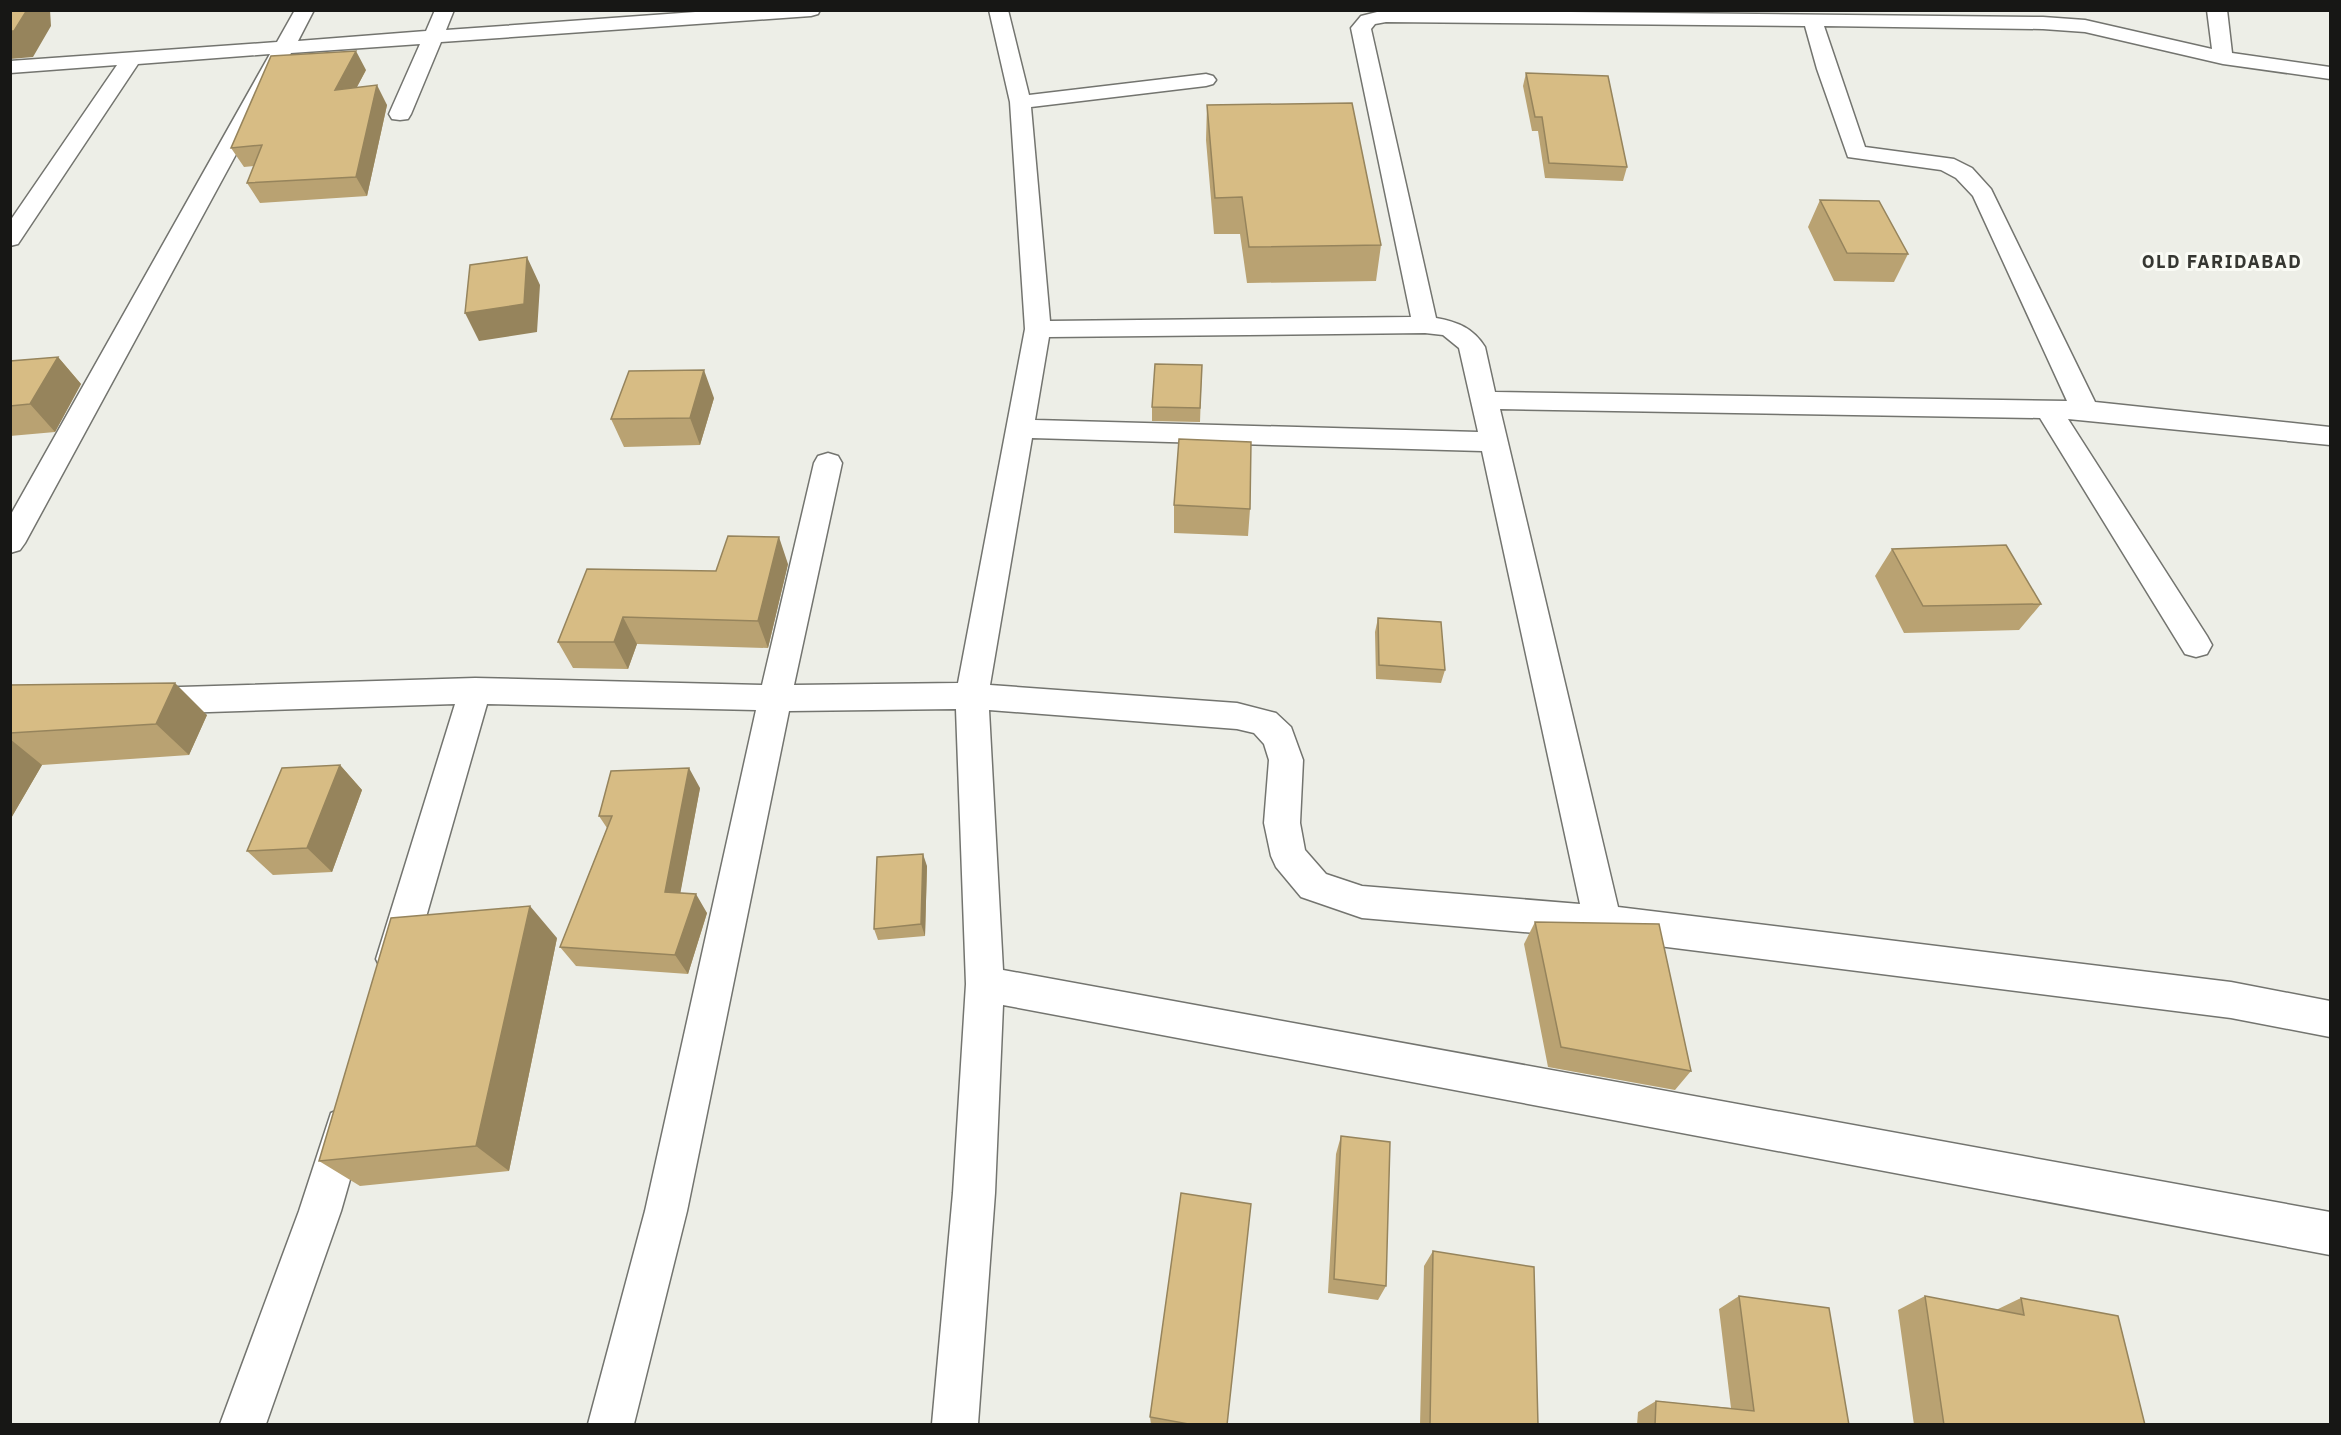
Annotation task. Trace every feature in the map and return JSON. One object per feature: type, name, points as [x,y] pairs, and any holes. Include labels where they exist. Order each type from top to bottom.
[{"type":"street","points":[[10,543],[305,10]]},
{"type":"street","points":[[400,114],[444,10]]},
{"type":"street","points":[[10,67],[433,38],[569,20],[811,10]]},
{"type":"street","points":[[955,1425],[974,1193],[985,984],[972,696],[1038,329],[1020,102],[998,10]]},
{"type":"street","points":[[2217,10],[2223,58]]},
{"type":"street","points":[[1425,325],[1361,28],[1364,15],[2043,23],[2084,18],[2223,58],[2331,73]]},
{"type":"street","points":[[1813,21],[1856,152],[1946,164],[1964,174],[1983,194],[2085,410]]},
{"type":"street","points":[[10,239],[132,58]]},
{"type":"street","points":[[1020,102],[1206,80]]},
{"type":"street","points":[[1038,329],[1425,325],[1447,327],[1463,334],[1472,346],[1603,922]]},
{"type":"street","points":[[1483,400],[2085,410],[2331,436]]},
{"type":"street","points":[[2048,409],[2196,645]]},
{"type":"street","points":[[1021,429],[1492,442]]},
{"type":"street","points":[[611,1425],[666,1211],[775,698],[828,463]]},
{"type":"street","points":[[118,701],[475,691],[775,698],[972,696],[1237,716],[1264,722],[1279,737],[1286,760],[1282,823],[1289,856],[1314,886],[1362,902],[1603,922],[2231,1000],[2331,1019]]},
{"type":"street","points":[[384,996],[475,691]]},
{"type":"street","points":[[985,984],[2331,1234]]},
{"type":"street","points":[[243,1425],[320,1211],[354,1098]]},
{"type":"building","points":[[10,10],[27,10],[14,31],[10,31]]},
{"type":"building","points":[[356,51],[335,90],[377,85],[356,177],[247,183],[262,145],[231,148],[271,56]]},
{"type":"building","points":[[1526,73],[1608,76],[1627,167],[1549,163],[1542,117],[1535,117]]},
{"type":"building","points":[[1352,103],[1381,245],[1249,247],[1242,197],[1215,198],[1207,105]]},
{"type":"building","points":[[1820,200],[1879,201],[1908,254],[1847,253]]},
{"type":"building","points":[[527,257],[524,304],[465,313],[470,265]]},
{"type":"building","points":[[58,357],[30,404],[10,406],[10,361]]},
{"type":"building","points":[[1155,364],[1202,365],[1200,408],[1152,407]]},
{"type":"building","points":[[704,370],[690,418],[611,419],[629,371]]},
{"type":"building","points":[[1179,439],[1251,442],[1250,509],[1174,505]]},
{"type":"building","points":[[728,536],[779,537],[758,621],[623,617],[614,642],[558,642],[587,569],[716,571]]},
{"type":"building","points":[[2006,545],[2041,604],[1923,606],[1892,549]]},
{"type":"building","points":[[1378,618],[1441,622],[1445,670],[1379,665]]},
{"type":"building","points":[[175,683],[156,724],[10,733],[10,685]]},
{"type":"building","points":[[340,765],[307,848],[247,851],[282,768]]},
{"type":"building","points":[[689,768],[665,892],[696,894],[675,955],[560,947],[612,816],[599,816],[611,771]]},
{"type":"building","points":[[923,854],[921,924],[874,929],[877,857]]},
{"type":"building","points":[[530,906],[476,1146],[319,1161],[391,918]]},
{"type":"building","points":[[1535,922],[1659,924],[1691,1071],[1561,1047]]},
{"type":"building","points":[[1341,1136],[1390,1142],[1386,1286],[1334,1279]]},
{"type":"building","points":[[1181,1193],[1251,1204],[1227,1425],[1194,1425],[1150,1417]]},
{"type":"building","points":[[1433,1251],[1534,1267],[1538,1425],[1430,1425]]},
{"type":"building","points":[[1739,1296],[1829,1308],[1849,1425],[1655,1425],[1656,1401],[1754,1411]]},
{"type":"building","points":[[1925,1296],[2024,1315],[2021,1298],[2118,1316],[2145,1425],[1944,1425]]},
{"type":"district","name":"OLD FARIDABAD","points":[[2222,262]]}]
